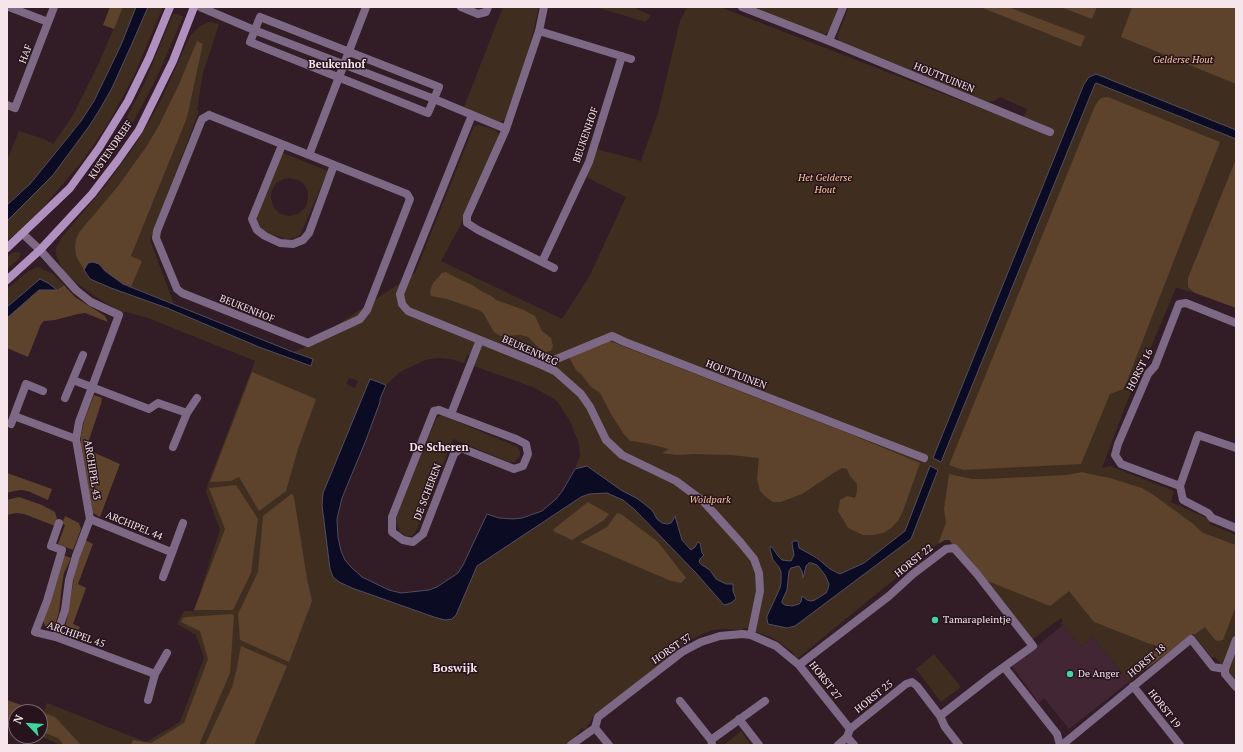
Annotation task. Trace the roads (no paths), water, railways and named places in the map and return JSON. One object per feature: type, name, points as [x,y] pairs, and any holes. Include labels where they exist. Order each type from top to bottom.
[{"type":"main road","name":"KUSTENDREEF","points":[[7,248],[70,188],[99,148],[128,101],[149,58],[170,7]]},
{"type":"main road","name":"KUSTENDREEF","points":[[7,280],[40,250],[92,194],[139,130],[173,61],[194,7]]},
{"type":"street","points":[[9,7],[48,22]]},
{"type":"street","name":"HAF","points":[[7,105],[15,108],[54,7]]},
{"type":"street","points":[[200,7],[254,30],[434,99],[506,129]]},
{"type":"street","points":[[309,155],[366,7]]},
{"type":"street","points":[[461,7],[478,14],[486,12],[488,7]]},
{"type":"street","points":[[544,7],[539,31],[506,129],[467,216],[468,223],[554,268]]},
{"type":"street","name":"HOUTTUINEN","points":[[742,7],[829,41],[1050,132]]},
{"type":"street","points":[[829,41],[843,7]]},
{"type":"street","points":[[260,17],[349,51],[439,87],[428,113],[250,42],[260,17]]},
{"type":"street","name":"BEUKENHOF","points":[[539,31],[627,58],[589,162],[542,262]]},
{"type":"street","name":"BEUKENHOF","points":[[209,115],[282,145],[407,194],[410,199],[367,310],[360,319],[308,343],[182,293],[177,289],[156,238],[157,231],[202,119],[209,115]]},
{"type":"street","name":"BEUKENWEG","points":[[472,115],[400,294],[402,304],[408,311],[555,371],[581,394],[590,407],[606,440],[622,455],[676,481],[703,501],[746,548],[754,559],[759,573],[760,592],[751,635]]},
{"type":"street","points":[[282,145],[252,219],[256,230],[280,243],[293,244],[303,240],[309,233],[334,165]]},
{"type":"street","points":[[23,234],[40,250]]},
{"type":"street","name":"ARCHIPEL 43","points":[[40,250],[76,290],[91,302],[119,315],[79,422],[76,439],[90,519]]},
{"type":"street","name":"HORST 16","points":[[1180,486],[1121,464],[1115,455],[1118,444],[1148,374],[1155,366],[1179,304],[1186,303],[1236,322]]},
{"type":"street","name":"HOUTTUINEN","points":[[542,365],[612,336],[924,458]]},
{"type":"street","points":[[451,414],[480,340]]},
{"type":"street","points":[[65,398],[83,355]]},
{"type":"street","points":[[73,380],[149,408],[158,404],[187,413]]},
{"type":"street","points":[[11,424],[26,384],[43,391]]},
{"type":"street","points":[[173,447],[187,413],[197,398]]},
{"type":"street","name":"DE SCHEREN","points":[[439,410],[451,414],[526,444],[528,454],[523,466],[514,469],[461,448],[454,454],[423,534],[413,542],[402,540],[392,532],[392,517],[434,411],[439,410]]},
{"type":"street","points":[[14,416],[76,439]]},
{"type":"street","points":[[1236,448],[1198,435],[1180,486],[1183,500],[1208,513],[1212,518],[1236,528]]},
{"type":"street","points":[[56,637],[65,610],[69,580],[90,519]]},
{"type":"street","name":"ARCHIPEL 44","points":[[90,519],[171,552]]},
{"type":"street","points":[[59,523],[51,546],[76,556]]},
{"type":"street","name":"ARCHIPEL 44","points":[[163,577],[183,523]]},
{"type":"street","name":"HORST 22","points":[[799,665],[889,596],[913,574],[946,549],[954,548],[977,574],[1033,646],[940,716]]},
{"type":"street","name":"ARCHIPEL 45","points":[[62,550],[47,601],[35,632],[56,637],[155,674]]},
{"type":"street","name":"HORST 37","points":[[571,745],[595,728],[598,717],[682,652],[701,642],[720,636],[742,634],[751,635],[776,646],[799,665]]},
{"type":"street","name":"HORST 18","points":[[1061,745],[1191,639],[1213,667],[1225,669]]},
{"type":"street","points":[[1236,640],[1225,669],[1226,674],[1236,687]]},
{"type":"street","points":[[148,700],[155,674],[167,653]]},
{"type":"street","name":"HORST 27","points":[[799,665],[849,733],[854,745]]},
{"type":"street","points":[[1004,667],[1058,734],[1061,745]]},
{"type":"street","name":"HORST 25","points":[[838,745],[849,733],[906,684],[912,682],[917,686],[940,716],[945,727],[959,745]]},
{"type":"street","name":"HORST 19","points":[[1133,686],[1180,745]]},
{"type":"street","points":[[680,701],[711,743],[739,719],[765,701]]},
{"type":"street","points":[[739,719],[759,745]]},
{"type":"street","points":[[595,728],[609,745]]},
{"type":"water","points":[[136,7],[148,7],[112,88],[100,109],[53,175],[7,221],[7,205],[30,184],[81,121],[94,101],[121,45]]},
{"type":"water","points":[[1096,74],[1236,130],[1236,139],[1096,83],[1095,84],[941,462],[933,458],[1084,84],[1089,77]]},
{"type":"water","points":[[93,262],[99,264],[105,271],[123,284],[313,359],[311,366],[259,347],[167,308],[90,279],[84,270],[88,263]]},
{"type":"water","points":[[40,279],[57,290],[39,290],[7,318],[7,307]]},
{"type":"water","points":[[370,379],[386,385],[366,440],[342,498],[337,519],[338,537],[341,551],[345,560],[362,577],[389,590],[401,593],[429,590],[437,587],[458,573],[487,514],[499,518],[513,519],[522,518],[542,511],[556,499],[575,469],[587,466],[621,490],[638,499],[652,510],[657,519],[662,523],[671,523],[675,516],[682,540],[691,550],[698,542],[700,543],[702,553],[704,555],[699,562],[710,570],[716,579],[726,584],[733,584],[733,591],[736,599],[731,603],[724,605],[696,573],[635,510],[623,500],[607,493],[589,494],[581,497],[477,566],[456,615],[452,619],[445,620],[434,617],[339,582],[333,577],[330,569],[322,505],[323,493]]},
{"type":"water","points":[[930,466],[938,470],[911,539],[795,626],[787,628],[768,624],[767,616],[780,588],[781,582],[781,572],[773,560],[770,547],[772,547],[782,560],[791,561],[794,555],[792,543],[793,541],[798,541],[799,548],[840,574],[864,563],[905,531]],"holes":[[[809,563],[817,565],[825,575],[829,584],[826,593],[811,601],[802,596],[801,602],[792,606],[782,603],[787,590],[789,571],[791,568],[799,566],[802,571],[803,578],[806,566]]]},
{"type":"place","name":"Tamarapleintje","points":[[935,620]]},
{"type":"place","name":"De Anger","points":[[1070,674]]},
{"type":"district","name":"Beukenhof","points":[[337,65]]},
{"type":"district","name":"De Scheren","points":[[439,448]]},
{"type":"district","name":"Boswijk","points":[[455,669]]},
{"type":"park label","name":"Gelderse Hout","points":[[1183,60]]},
{"type":"park label","name":"Het Gelderse Hout","points":[[825,184]]},
{"type":"park label","name":"Woldpark","points":[[710,500]]}]
